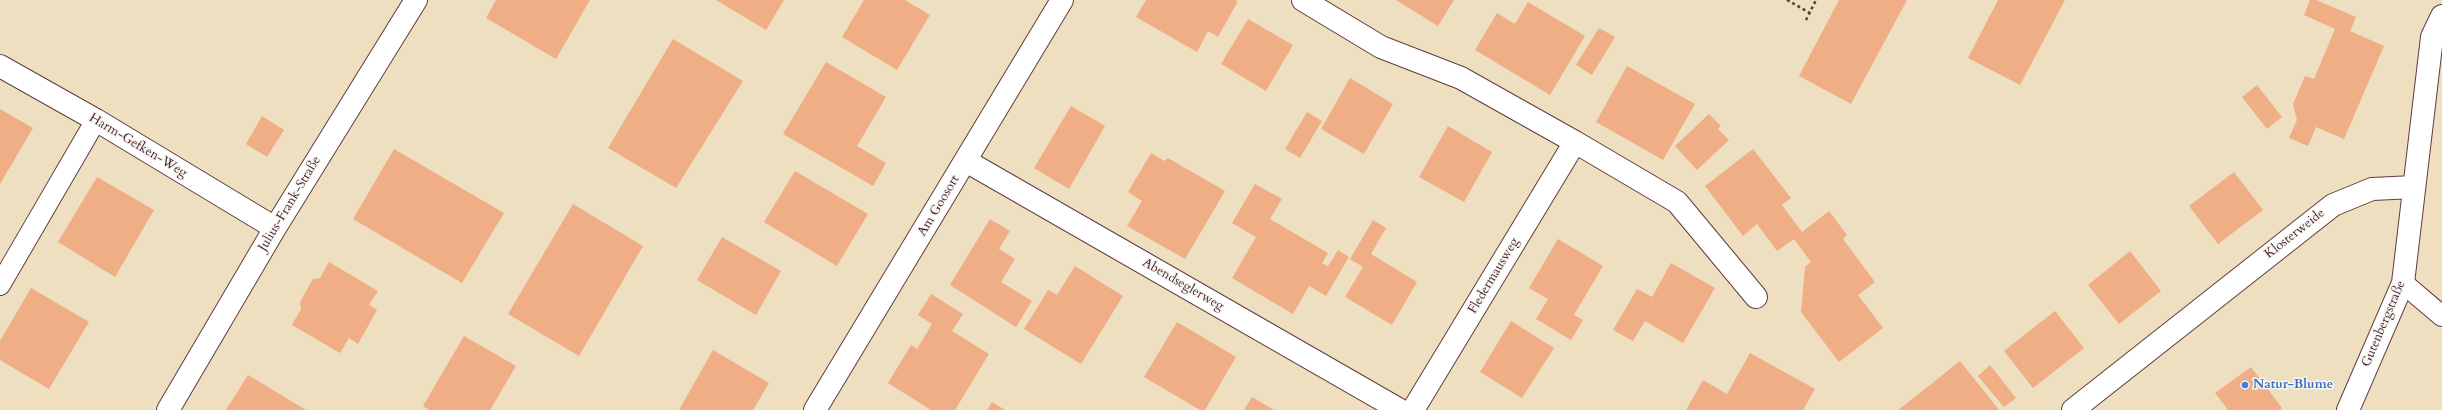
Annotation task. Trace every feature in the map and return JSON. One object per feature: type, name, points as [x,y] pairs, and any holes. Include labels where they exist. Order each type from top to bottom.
[{"type":"street","name":"Julius-Frank-Straße","points":[[168,410],[275,228],[416,0]]},
{"type":"street","name":"Am Goosort","points":[[815,410],[1062,0]]},
{"type":"street","points":[[1302,0],[1381,47],[1461,78],[1575,142],[1677,202],[1756,297]]},
{"type":"street","points":[[2414,187],[2442,16]]},
{"type":"street","name":"Harm-Gefken-Weg","points":[[0,66],[96,120],[275,228]]},
{"type":"street","name":"Fledermausweg","points":[[1413,410],[1575,142]]},
{"type":"street","name":"Abendseglerweg","points":[[966,161],[1400,410]]},
{"type":"street","name":"Gutenbergstraße","points":[[2348,410],[2403,283],[2414,187]]},
{"type":"street","name":"Klosterweide","points":[[2073,410],[2333,205],[2372,189],[2414,187]]},
{"type":"lane","points":[[0,285],[96,120]]},
{"type":"lane","points":[[2403,283],[2442,316]]},
{"type":"path","points":[[1787,0],[1810,12]]},
{"type":"path","points":[[1806,20],[1816,0]]},
{"type":"building","points":[[496,0],[590,0],[556,59],[486,18]]},
{"type":"building","points":[[716,0],[784,0],[766,30]]},
{"type":"building","points":[[864,0],[905,0],[930,15],[897,70],[842,37]]},
{"type":"building","points":[[1146,0],[1238,1],[1218,37],[1208,31],[1197,52],[1136,17]]},
{"type":"building","points":[[1396,0],[1454,0],[1438,26]]},
{"type":"building","points":[[1839,0],[1907,0],[1851,104],[1799,76]]},
{"type":"building","points":[[1998,0],[2065,0],[2020,85],[1968,58]]},
{"type":"building","points":[[2310,0],[2316,0],[2356,17],[2350,31],[2384,46],[2344,139],[2316,127],[2308,146],[2289,138],[2297,120],[2293,104],[2305,76],[2314,79],[2335,29],[2304,15]]},
{"type":"building","points":[[1528,2],[1585,36],[1550,95],[1475,50],[1497,13],[1515,24]]},
{"type":"building","points":[[1248,19],[1293,45],[1266,91],[1221,64]]},
{"type":"building","points":[[1599,28],[1615,37],[1592,75],[1576,65]]},
{"type":"building","points":[[673,39],[743,81],[676,188],[608,148]]},
{"type":"building","points":[[826,62],[886,97],[857,146],[886,163],[873,186],[783,134]]},
{"type":"building","points":[[1627,66],[1695,104],[1663,160],[1596,122]]},
{"type":"building","points":[[1350,78],[1393,104],[1364,154],[1321,129]]},
{"type":"building","points":[[2257,85],[2282,117],[2267,129],[2242,97]]},
{"type":"building","points":[[1071,106],[1105,126],[1069,189],[1034,168]]},
{"type":"building","points":[[0,109],[33,128],[0,184]]},
{"type":"building","points":[[1307,112],[1322,121],[1300,158],[1285,149]]},
{"type":"building","points":[[1709,114],[1721,126],[1718,129],[1729,140],[1697,170],[1675,146]]},
{"type":"building","points":[[262,116],[284,130],[267,157],[246,144]]},
{"type":"building","points":[[1448,126],[1492,152],[1464,202],[1419,177]]},
{"type":"building","points":[[394,149],[504,213],[462,283],[353,219]]},
{"type":"building","points":[[1753,149],[1791,198],[1782,205],[1802,232],[1829,211],[1847,235],[1843,239],[1875,282],[1858,295],[1883,328],[1839,362],[1801,312],[1805,267],[1811,262],[1794,239],[1777,251],[1757,224],[1743,236],[1705,186]]},
{"type":"building","points":[[1151,153],[1165,161],[1168,158],[1225,191],[1185,259],[1127,226],[1142,201],[1128,192]]},
{"type":"building","points":[[795,171],[868,214],[837,266],[764,222]]},
{"type":"building","points":[[2234,172],[2263,210],[2218,244],[2189,206]]},
{"type":"building","points":[[97,177],[154,210],[115,277],[58,242]]},
{"type":"building","points":[[1255,184],[1282,199],[1270,219],[1328,253],[1322,263],[1328,266],[1338,250],[1349,257],[1326,296],[1309,286],[1293,314],[1232,278],[1256,237],[1232,223]]},
{"type":"building","points":[[573,204],[643,246],[579,356],[508,314]]},
{"type":"building","points":[[990,219],[1010,231],[999,249],[1015,259],[1001,282],[1032,301],[1016,327],[950,285]]},
{"type":"building","points":[[1373,220],[1386,228],[1371,254],[1417,282],[1392,325],[1345,297],[1363,267],[1350,259]]},
{"type":"building","points":[[722,237],[781,271],[756,315],[697,280]]},
{"type":"building","points":[[1558,239],[1603,266],[1574,315],[1583,320],[1571,340],[1536,319],[1548,299],[1529,288]]},
{"type":"building","points":[[2130,251],[2161,291],[2119,324],[2088,285]]},
{"type":"building","points":[[329,262],[378,291],[369,305],[377,310],[358,344],[349,338],[340,353],[292,325],[301,309],[300,302],[313,279],[320,278]]},
{"type":"building","points":[[1671,263],[1715,288],[1683,343],[1645,321],[1633,341],[1613,330],[1637,289],[1652,297]]},
{"type":"building","points":[[1075,266],[1123,296],[1081,364],[1024,329],[1048,290],[1057,295]]},
{"type":"building","points":[[31,288],[89,322],[49,389],[0,360],[0,341]]},
{"type":"building","points":[[931,294],[963,314],[952,331],[989,354],[955,410],[931,410],[888,383],[911,345],[917,349],[932,324],[918,315]]},
{"type":"building","points":[[2055,311],[2084,348],[2033,388],[2004,351]]},
{"type":"building","points":[[1511,321],[1554,348],[1522,398],[1480,372]]},
{"type":"building","points":[[1177,322],[1236,357],[1205,410],[1200,410],[1144,377]]},
{"type":"building","points":[[464,336],[516,366],[490,410],[429,410],[423,406]]},
{"type":"building","points":[[713,350],[769,383],[753,410],[679,410]]},
{"type":"building","points":[[1750,353],[1815,389],[1803,410],[1686,410],[1703,380],[1727,394]]},
{"type":"building","points":[[1960,361],[1999,410],[1898,410],[1916,396]]},
{"type":"building","points":[[1990,365],[2016,398],[2004,407],[1978,376]]},
{"type":"building","points":[[2251,367],[2282,408],[2280,410],[2228,410],[2215,393]]},
{"type":"building","points":[[248,375],[306,410],[226,410]]},
{"type":"building","points":[[1252,397],[1274,410],[1244,410]]},
{"type":"building","points":[[992,402],[1005,410],[987,410]]},
{"type":"place","name":"Natur-Blume","points":[[2245,385]]}]
